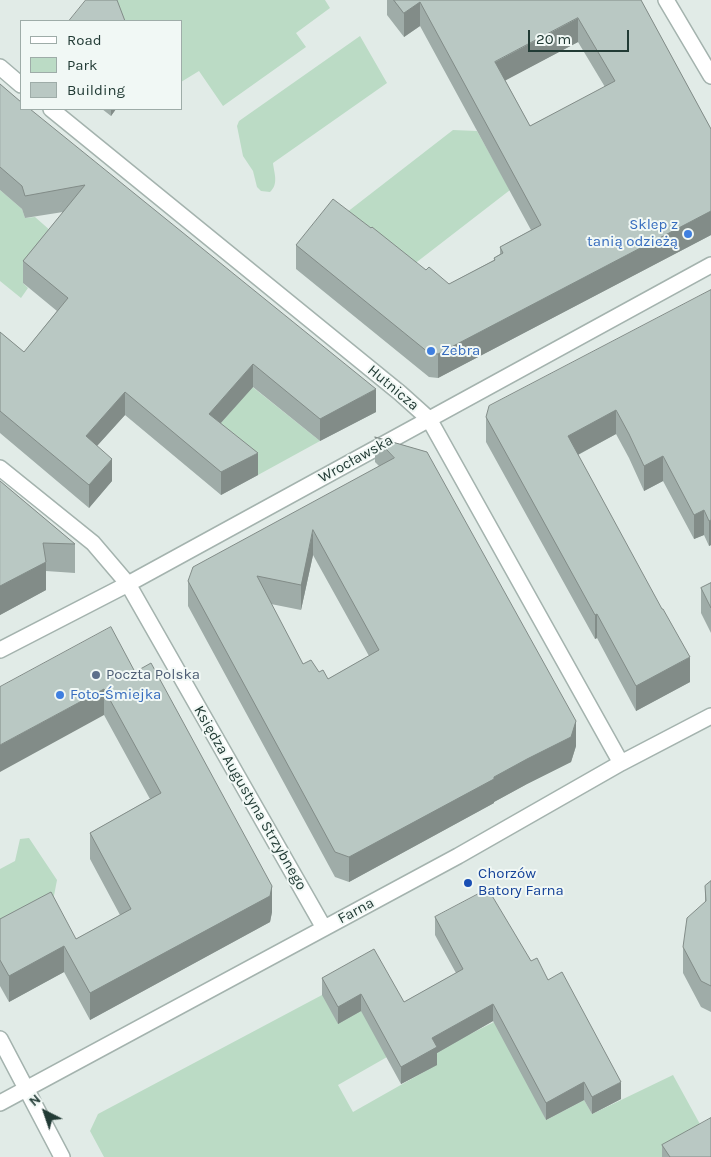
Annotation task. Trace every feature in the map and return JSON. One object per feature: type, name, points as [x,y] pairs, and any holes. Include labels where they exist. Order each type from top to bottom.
[{"type":"street","points":[[666,0],[711,76]]},
{"type":"street","points":[[0,67],[20,84]]},
{"type":"street","name":"Hutnicza","points":[[52,110],[393,387],[428,419],[621,763]]},
{"type":"street","name":"Wrocławska","points":[[0,650],[128,584],[711,265]]},
{"type":"street","name":"Księdza Augustyna Strzybnego","points":[[0,468],[93,543],[128,584],[324,928]]},
{"type":"street","name":"Farna","points":[[0,1103],[458,856],[621,763],[711,716]]},
{"type":"street","points":[[0,1040],[62,1157]]},
{"type":"green space","points":[[114,0],[325,0],[330,8],[296,33],[306,47],[223,106],[199,71],[182,81],[182,20],[121,20]]},
{"type":"green space","points":[[360,36],[387,83],[273,163],[275,178],[273,189],[270,192],[261,191],[257,187],[253,171],[243,156],[237,126],[239,121]]},
{"type":"green space","points":[[453,130],[477,131],[510,190],[400,275],[333,223]]},
{"type":"green space","points":[[0,190],[22,209],[25,218],[35,217],[60,239],[23,283],[28,288],[21,298],[0,281]]},
{"type":"green space","points":[[250,385],[320,441],[258,475],[209,436],[229,414]]},
{"type":"green space","points":[[29,838],[57,880],[51,911],[0,938],[0,869],[15,861],[20,839]]},
{"type":"green space","points":[[322,995],[391,995],[375,1035],[387,1057],[338,1085],[353,1112],[436,1065],[423,1039],[470,1034],[498,1020],[546,1120],[584,1100],[592,1114],[673,1075],[707,1137],[676,1157],[104,1157],[90,1131],[98,1114]]},
{"type":"building","points":[[86,0],[117,0],[125,20],[70,20]]},
{"type":"building","points":[[394,0],[641,0],[711,129],[711,211],[438,354],[429,353],[296,245],[333,199],[426,270],[429,267],[449,284],[495,260],[494,258],[503,253],[500,247],[541,225],[420,2],[404,13]],"holes":[[[578,18],[615,81],[530,126],[495,62]]]},
{"type":"building","points":[[0,84],[20,101],[20,110],[31,110],[376,389],[320,419],[253,364],[209,414],[258,453],[221,472],[125,392],[86,436],[112,459],[89,485],[0,411],[0,332],[24,352],[68,298],[23,261],[85,185],[25,196],[22,186],[0,167]]},
{"type":"building","points":[[711,290],[711,520],[709,521],[704,510],[694,515],[663,456],[644,466],[616,410],[568,436],[690,657],[636,686],[486,417],[489,406]]},
{"type":"building","points":[[375,437],[427,452],[576,721],[571,737],[527,759],[494,777],[494,779],[349,857],[335,852],[188,581],[193,567],[394,458]],"holes":[[[313,530],[379,650],[328,679],[323,670],[319,672],[311,660],[303,664],[257,576],[301,585]]]},
{"type":"building","points":[[0,481],[75,544],[43,543],[46,562],[0,586]]},
{"type":"building","points":[[711,583],[711,608],[701,588]]},
{"type":"building","points":[[111,627],[135,672],[151,663],[272,886],[270,896],[90,993],[64,946],[9,976],[0,960],[0,919],[51,892],[76,939],[131,909],[90,833],[161,793],[104,689],[0,745],[0,687]]},
{"type":"building","points":[[711,881],[711,986],[701,981],[683,947],[687,918],[706,901],[705,886]]},
{"type":"building","points":[[488,889],[531,961],[537,958],[548,980],[562,972],[621,1082],[592,1097],[584,1082],[546,1103],[493,1004],[432,1038],[437,1047],[401,1067],[361,994],[338,1007],[322,978],[374,949],[404,1002],[463,969],[435,917]]},
{"type":"building","points":[[711,1118],[711,1157],[670,1157],[662,1145]]},
{"type":"place","name":"Sklep z tanią odzieżą","points":[[688,234]]},
{"type":"place","name":"Zebra","points":[[431,351]]},
{"type":"place","name":"Poczta Polska","points":[[96,675]]},
{"type":"place","name":"Foto-Śmiejka","points":[[60,695]]},
{"type":"place","name":"Chorzów Batory Farna","points":[[468,883]]}]
